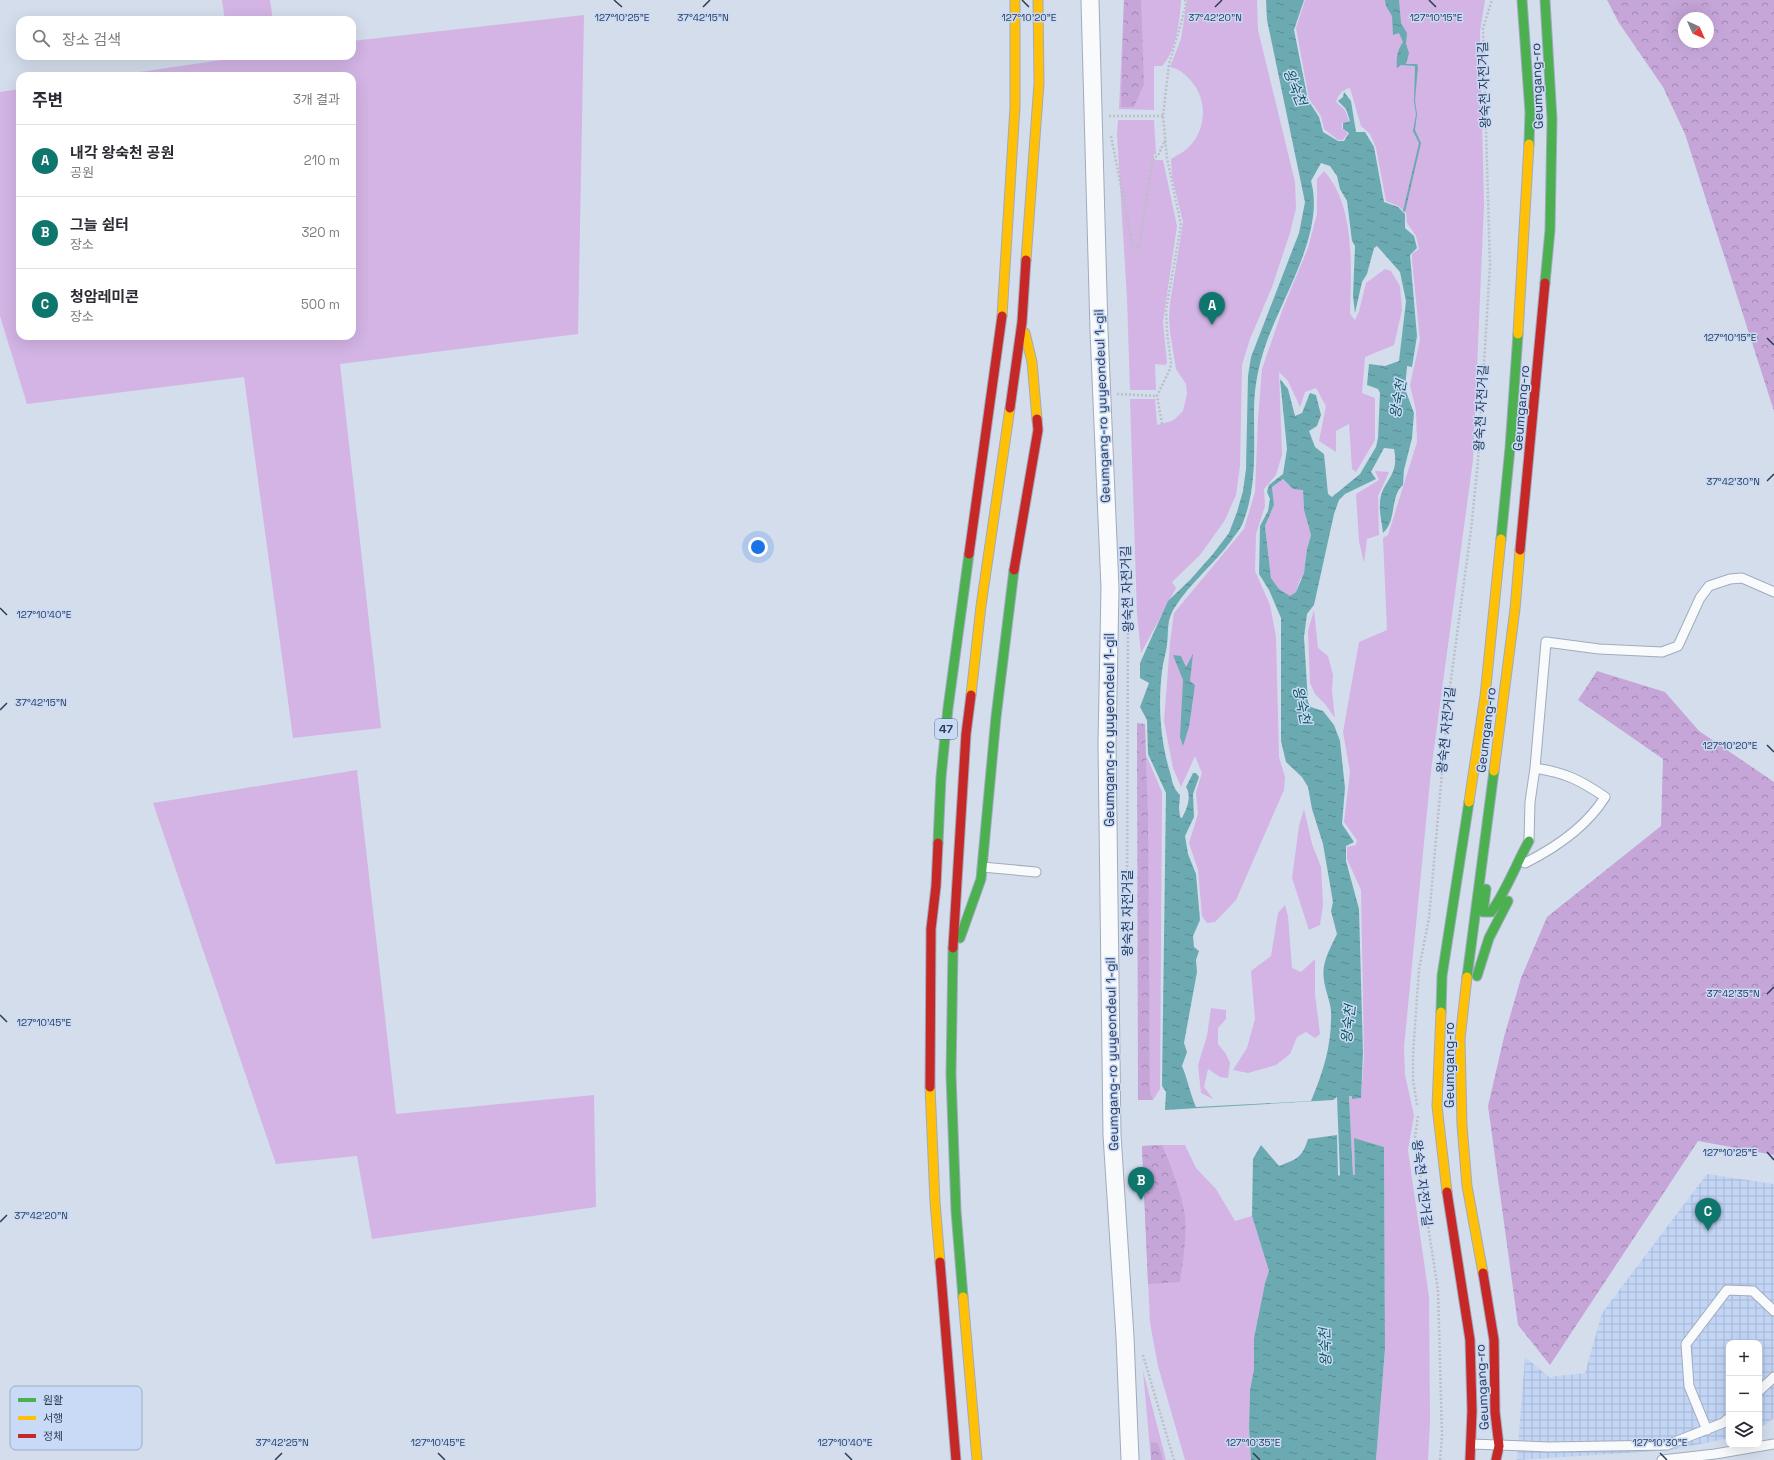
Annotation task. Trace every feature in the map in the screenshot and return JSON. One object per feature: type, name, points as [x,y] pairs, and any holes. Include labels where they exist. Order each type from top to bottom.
[{"type":"main road","name":"47","points":[[956,1460],[935,1202],[930,1112],[931,929],[936,886],[941,778],[948,708],[1004,302],[1015,107],[1015,0]]},
{"type":"main road","name":"47","points":[[977,1460],[956,1212],[951,1075],[952,962],[957,845],[966,734],[981,606],[1004,462],[1022,322],[1039,83],[1038,0]]},
{"type":"main road","name":"Geumgang-ro","points":[[1470,1460],[1472,1411],[1470,1340],[1446,1180],[1438,1106],[1440,1026],[1442,976],[1485,696],[1510,448],[1527,195],[1530,119],[1522,0]]},
{"type":"main road","name":"Geumgang-ro","points":[[1496,1460],[1499,1446],[1495,1412],[1494,1340],[1490,1309],[1467,1186],[1462,1125],[1460,1039],[1471,941],[1515,609],[1550,230],[1552,118],[1545,0]]},
{"type":"main road","points":[[952,962],[981,879],[996,717],[1013,581],[1038,430],[1032,362],[1022,322]]},
{"type":"main road","points":[[1506,748],[1515,609]]},
{"type":"main road","points":[[1496,830],[1489,876],[1484,897],[1484,912],[1492,912],[1499,901],[1516,864],[1529,841]]},
{"type":"main road","points":[[1462,1125],[1469,1062],[1470,1028],[1474,985],[1489,938],[1525,863]]},
{"type":"street","name":"Geumgang-ro yuyeondeul 1-gil","points":[[1090,0],[1099,331],[1110,588],[1107,744],[1112,1135],[1125,1337],[1130,1460]]},
{"type":"lane","points":[[1529,841],[1530,802],[1535,768],[1546,642],[1599,649],[1662,652],[1678,646],[1700,598],[1709,586],[1730,579],[1742,578],[1774,592]]},
{"type":"lane","points":[[1525,863],[1549,850],[1599,807],[1606,797],[1574,778],[1551,770],[1535,768]]},
{"type":"lane","points":[[982,867],[1036,872]]},
{"type":"lane","points":[[1707,1430],[1689,1386],[1686,1344],[1727,1290],[1753,1291],[1774,1311]]},
{"type":"lane","points":[[1762,1388],[1774,1377]]},
{"type":"lane","points":[[1471,1444],[1549,1447],[1667,1445],[1707,1430],[1726,1420]]},
{"type":"lane","points":[[1662,1460],[1715,1454],[1774,1444]]},
{"type":"path","points":[[1162,424],[1157,396],[1170,369],[1171,363],[1166,310],[1181,225],[1167,158],[1163,116],[1169,64],[1186,6],[1185,0]]},
{"type":"path","name":"왕숙천 자전거길","points":[[1440,1460],[1442,1435],[1438,1290],[1415,1137],[1418,1111],[1413,1080],[1413,1054],[1419,969],[1429,918],[1450,694],[1471,530],[1478,461],[1490,265],[1483,28],[1492,0]]},
{"type":"path","points":[[1108,116],[1163,116]]},
{"type":"path","points":[[1110,132],[1133,247],[1139,248],[1152,164],[1155,157],[1158,156],[1166,137]]},
{"type":"path","points":[[1116,394],[1157,396]]},
{"type":"path","name":"왕숙천 자전거길","points":[[1127,592],[1129,630],[1127,912]]},
{"type":"path","points":[[1143,1353],[1174,1460]]},
{"type":"shaded area","points":[[222,0],[270,0],[272,16],[224,16]]},
{"type":"shaded area","points":[[1124,0],[1181,0],[1180,16],[1171,52],[1162,66],[1154,66],[1154,110],[1119,109]]},
{"type":"shaded area","points":[[1187,0],[1257,0],[1258,30],[1295,182],[1296,208],[1290,233],[1272,287],[1250,339],[1242,365],[1240,466],[1236,495],[1225,520],[1200,555],[1172,582],[1176,588],[1141,653],[1137,614],[1130,399],[1155,399],[1157,425],[1172,421],[1183,411],[1187,394],[1186,384],[1176,369],[1169,318],[1183,222],[1172,177],[1171,159],[1187,149],[1195,140],[1202,124],[1203,115],[1201,98],[1192,82],[1180,71],[1170,67],[1181,39]]},
{"type":"shaded area","points":[[1305,0],[1485,0],[1480,32],[1484,205],[1473,460],[1431,771],[1404,1047],[1405,1075],[1414,1115],[1408,1150],[1429,1297],[1430,1422],[1428,1460],[1376,1460],[1385,1349],[1384,1147],[1354,1138],[1355,1175],[1353,1175],[1349,1096],[1352,1096],[1352,1099],[1361,1098],[1364,1057],[1361,890],[1347,859],[1347,847],[1356,845],[1357,840],[1344,822],[1350,772],[1343,732],[1359,642],[1387,630],[1383,538],[1388,535],[1417,442],[1416,411],[1410,385],[1420,340],[1412,260],[1412,254],[1419,249],[1416,236],[1407,223],[1406,213],[1398,206],[1386,201],[1376,148],[1370,134],[1361,126],[1350,88],[1341,93],[1336,102],[1345,110],[1349,121],[1342,123],[1342,129],[1348,133],[1343,140],[1338,140],[1324,129],[1321,116],[1309,99],[1296,28]]},
{"type":"shaded area","points":[[584,15],[578,334],[340,364],[381,728],[293,738],[244,377],[27,404],[0,316],[0,92],[16,90],[16,340],[356,340],[356,72],[140,72],[222,60],[356,60],[356,41]]},
{"type":"shaded area","points":[[1118,120],[1154,120],[1156,154],[1154,154],[1154,160],[1163,160],[1177,226],[1163,322],[1167,363],[1165,365],[1155,364],[1156,390],[1130,390],[1127,298],[1117,135]]},
{"type":"shaded area","points":[[1324,171],[1334,185],[1342,202],[1347,220],[1351,259],[1350,314],[1355,320],[1359,311],[1366,283],[1385,269],[1391,271],[1400,286],[1402,310],[1394,345],[1365,357],[1362,393],[1375,398],[1375,440],[1356,472],[1352,469],[1349,424],[1336,431],[1336,452],[1319,441],[1326,406],[1316,388],[1305,392],[1300,407],[1288,381],[1279,372],[1282,455],[1276,475],[1264,489],[1265,506],[1256,534],[1255,571],[1270,605],[1276,637],[1279,757],[1285,777],[1284,790],[1236,900],[1215,922],[1207,923],[1202,916],[1198,870],[1189,843],[1198,814],[1196,792],[1202,773],[1195,756],[1181,787],[1173,768],[1164,721],[1170,643],[1174,613],[1244,529],[1255,492],[1262,369],[1282,311],[1308,248],[1317,214],[1317,179]]},
{"type":"shaded area","points":[[1375,471],[1389,472],[1378,496],[1379,535],[1367,539],[1364,563],[1359,541],[1356,494],[1379,480]]},
{"type":"shaded area","points":[[1283,479],[1293,489],[1303,489],[1304,510],[1311,535],[1307,549],[1304,573],[1296,592],[1290,596],[1279,589],[1271,578],[1265,526],[1274,505],[1272,487]]},
{"type":"shaded area","points":[[1314,610],[1318,648],[1328,656],[1333,675],[1332,691],[1335,718],[1325,704],[1315,694],[1310,683],[1308,631]]},
{"type":"shaded area","points":[[1146,755],[1162,792],[1160,1089],[1153,1100],[1150,1092]]},
{"type":"shaded area","points":[[357,770],[396,1114],[594,1095],[596,1207],[372,1239],[357,1156],[276,1164],[153,803]]},
{"type":"shaded area","points":[[1304,809],[1312,844],[1321,867],[1323,905],[1320,925],[1309,930],[1292,878],[1299,826]]},
{"type":"shaded area","points":[[1285,905],[1288,916],[1292,968],[1301,972],[1315,959],[1315,994],[1320,1034],[1315,1038],[1306,1032],[1297,1037],[1290,1054],[1276,1065],[1248,1073],[1233,1070],[1247,1048],[1255,1019],[1251,971],[1271,956],[1278,913]]},
{"type":"shaded area","points":[[1211,1008],[1226,1010],[1226,1019],[1218,1028],[1218,1044],[1226,1054],[1230,1063],[1228,1078],[1220,1077],[1208,1069],[1204,1087],[1213,1099],[1201,1093],[1198,1065],[1207,1036]]},
{"type":"shaded area","points":[[1185,1145],[1196,1168],[1216,1189],[1235,1221],[1252,1216],[1269,1271],[1265,1283],[1254,1338],[1254,1369],[1250,1390],[1249,1427],[1251,1460],[1185,1460],[1158,1366],[1150,1323],[1142,1146]]},
{"type":"shaded area","points":[[1707,1174],[1774,1184],[1774,1418],[1762,1427],[1762,1340],[1726,1340],[1726,1439],[1672,1450],[1517,1460],[1525,1357],[1549,1377],[1585,1373],[1602,1313]]},
{"type":"shaded area","points":[[1143,1371],[1166,1460],[1151,1460]]},
{"type":"green space","points":[[1124,0],[1141,0],[1144,84],[1134,107],[1121,107]]},
{"type":"green space","points":[[1607,0],[1774,0],[1774,411],[1685,134],[1663,87],[1619,23]]},
{"type":"green space","points":[[1597,671],[1665,692],[1699,731],[1774,782],[1774,1155],[1698,1141],[1550,1365],[1518,1325],[1488,1106],[1504,1037],[1521,978],[1547,917],[1661,826],[1663,759],[1578,700]]},
{"type":"green space","points":[[1137,723],[1145,724],[1148,819],[1150,1092],[1153,1100],[1138,1100]]},
{"type":"green space","points":[[1162,1145],[1176,1180],[1184,1207],[1184,1249],[1180,1282],[1148,1284],[1142,1146]]},
{"type":"green space","points":[[1151,1442],[1158,1443],[1163,1460],[1151,1460]]},
{"type":"water","name":"왕숙천","points":[[1266,0],[1304,0],[1294,30],[1308,100],[1319,117],[1323,132],[1338,141],[1344,141],[1349,133],[1343,129],[1343,123],[1350,121],[1346,109],[1338,101],[1343,97],[1344,92],[1351,101],[1356,132],[1365,132],[1374,147],[1384,202],[1398,207],[1405,214],[1405,228],[1414,236],[1417,248],[1410,255],[1417,336],[1412,367],[1407,366],[1405,389],[1414,413],[1412,438],[1404,470],[1403,485],[1396,495],[1390,522],[1383,533],[1380,502],[1381,495],[1395,466],[1394,449],[1384,448],[1371,472],[1376,479],[1345,494],[1339,500],[1334,514],[1314,605],[1307,614],[1304,637],[1308,702],[1311,707],[1323,711],[1334,725],[1340,741],[1345,788],[1342,824],[1354,842],[1346,846],[1346,861],[1359,909],[1363,1053],[1361,1098],[1352,1099],[1352,1096],[1349,1096],[1353,1175],[1355,1175],[1354,1138],[1384,1147],[1385,1349],[1376,1460],[1251,1460],[1249,1427],[1250,1390],[1254,1369],[1254,1338],[1265,1283],[1269,1271],[1252,1216],[1253,1159],[1261,1145],[1279,1166],[1298,1157],[1308,1139],[1337,1135],[1338,1175],[1340,1176],[1337,1097],[1333,1100],[1165,1110],[1166,1092],[1162,1086],[1166,793],[1148,754],[1147,720],[1140,707],[1149,683],[1140,678],[1140,663],[1168,601],[1190,580],[1213,554],[1229,533],[1237,512],[1243,491],[1246,469],[1248,376],[1251,357],[1299,233],[1305,202],[1267,20]],"holes":[[[1321,163],[1330,166],[1337,176],[1340,189],[1347,201],[1352,241],[1355,246],[1353,296],[1355,313],[1362,282],[1367,274],[1374,248],[1377,246],[1400,272],[1406,301],[1399,361],[1385,366],[1369,364],[1367,385],[1378,389],[1380,393],[1378,438],[1376,447],[1360,474],[1332,497],[1328,494],[1324,454],[1315,447],[1309,431],[1317,426],[1321,415],[1316,395],[1310,393],[1302,413],[1295,416],[1288,389],[1280,379],[1287,449],[1283,474],[1269,485],[1267,492],[1270,499],[1268,511],[1260,526],[1259,574],[1269,590],[1281,618],[1281,741],[1286,762],[1302,777],[1308,787],[1312,809],[1323,844],[1333,902],[1331,911],[1337,934],[1327,956],[1323,974],[1331,1011],[1329,1046],[1320,1078],[1311,1101],[1196,1107],[1182,1066],[1187,1052],[1184,1043],[1197,972],[1196,960],[1199,951],[1194,947],[1193,936],[1200,920],[1196,874],[1188,854],[1185,836],[1194,817],[1193,794],[1199,777],[1196,773],[1193,773],[1186,787],[1189,798],[1182,818],[1180,817],[1179,808],[1180,795],[1173,783],[1166,757],[1162,732],[1160,708],[1162,671],[1167,645],[1169,621],[1172,612],[1181,598],[1231,541],[1242,525],[1247,511],[1254,469],[1254,404],[1259,367],[1270,333],[1306,246],[1312,223],[1314,202],[1311,181]],[[1283,479],[1293,489],[1303,490],[1304,510],[1311,535],[1307,549],[1304,573],[1296,592],[1290,596],[1279,589],[1271,578],[1265,526],[1274,505],[1272,487]]]},
{"type":"water","points":[[1385,0],[1399,0],[1401,23],[1407,33],[1406,44],[1409,53],[1406,64],[1417,64],[1418,67],[1415,100],[1417,114],[1415,130],[1421,143],[1405,212],[1403,211],[1419,143],[1413,131],[1416,114],[1414,101],[1415,66],[1401,65],[1397,68],[1397,55],[1403,42],[1399,33],[1393,35],[1392,16],[1386,6]]},
{"type":"water","points":[[1193,654],[1190,681],[1195,685],[1189,727],[1183,746],[1180,737],[1183,680],[1173,655],[1181,656],[1186,667]]},
{"type":"traffic: fast","points":[[1522,0],[1530,112],[1529,144]]},
{"type":"traffic: fast","points":[[1545,0],[1552,119],[1550,230],[1545,283]]},
{"type":"traffic: fast","points":[[1501,539],[1510,448],[1518,334]]},
{"type":"traffic: fast","points":[[938,843],[941,777],[948,708],[969,554]]},
{"type":"traffic: fast","points":[[960,938],[981,879],[996,717],[1014,570]]},
{"type":"traffic: fast","points":[[1467,977],[1494,771]]},
{"type":"traffic: fast","points":[[1441,1012],[1442,976],[1469,802]]},
{"type":"traffic: fast","points":[[1486,889],[1483,912],[1491,912],[1502,895],[1529,841]]},
{"type":"traffic: fast","points":[[1477,976],[1489,938],[1508,901]]},
{"type":"traffic: fast","points":[[953,948],[951,1075],[956,1211],[963,1297]]},
{"type":"traffic: slow","points":[[1002,316],[1015,107],[1015,0]]},
{"type":"traffic: slow","points":[[1026,260],[1039,83],[1038,0]]},
{"type":"traffic: slow","points":[[1518,334],[1529,144]]},
{"type":"traffic: slow","points":[[1025,333],[1032,362],[1037,419]]},
{"type":"traffic: slow","points":[[971,695],[981,606],[1010,408]]},
{"type":"traffic: slow","points":[[1469,802],[1485,696],[1501,539]]},
{"type":"traffic: slow","points":[[1494,771],[1515,609],[1520,550]]},
{"type":"traffic: slow","points":[[1467,977],[1460,1039],[1462,1125],[1467,1186],[1483,1273]]},
{"type":"traffic: slow","points":[[1441,1012],[1437,1106],[1447,1192]]},
{"type":"traffic: slow","points":[[930,1087],[935,1202],[940,1262]]},
{"type":"traffic: slow","points":[[963,1297],[977,1460]]},
{"type":"traffic: jam","points":[[1010,408],[1022,322],[1026,260]]},
{"type":"traffic: jam","points":[[1520,550],[1545,283]]},
{"type":"traffic: jam","points":[[969,554],[1002,316]]},
{"type":"traffic: jam","points":[[1014,570],[1038,430],[1037,419]]},
{"type":"traffic: jam","points":[[953,948],[966,734],[971,695]]},
{"type":"traffic: jam","points":[[930,1087],[931,929],[936,886],[938,843]]},
{"type":"traffic: jam","points":[[1447,1192],[1470,1340],[1472,1411],[1470,1460]]},
{"type":"traffic: jam","points":[[940,1262],[956,1460]]},
{"type":"traffic: jam","points":[[1483,1273],[1494,1340],[1495,1412],[1499,1446],[1496,1460]]},
{"type":"place","name":"내각 왕숙천 공원","points":[[1212,325]]},
{"type":"place","name":"그늘 쉼터","points":[[1141,1200]]},
{"type":"place","name":"청암레미콘","points":[[1708,1231]]}]
